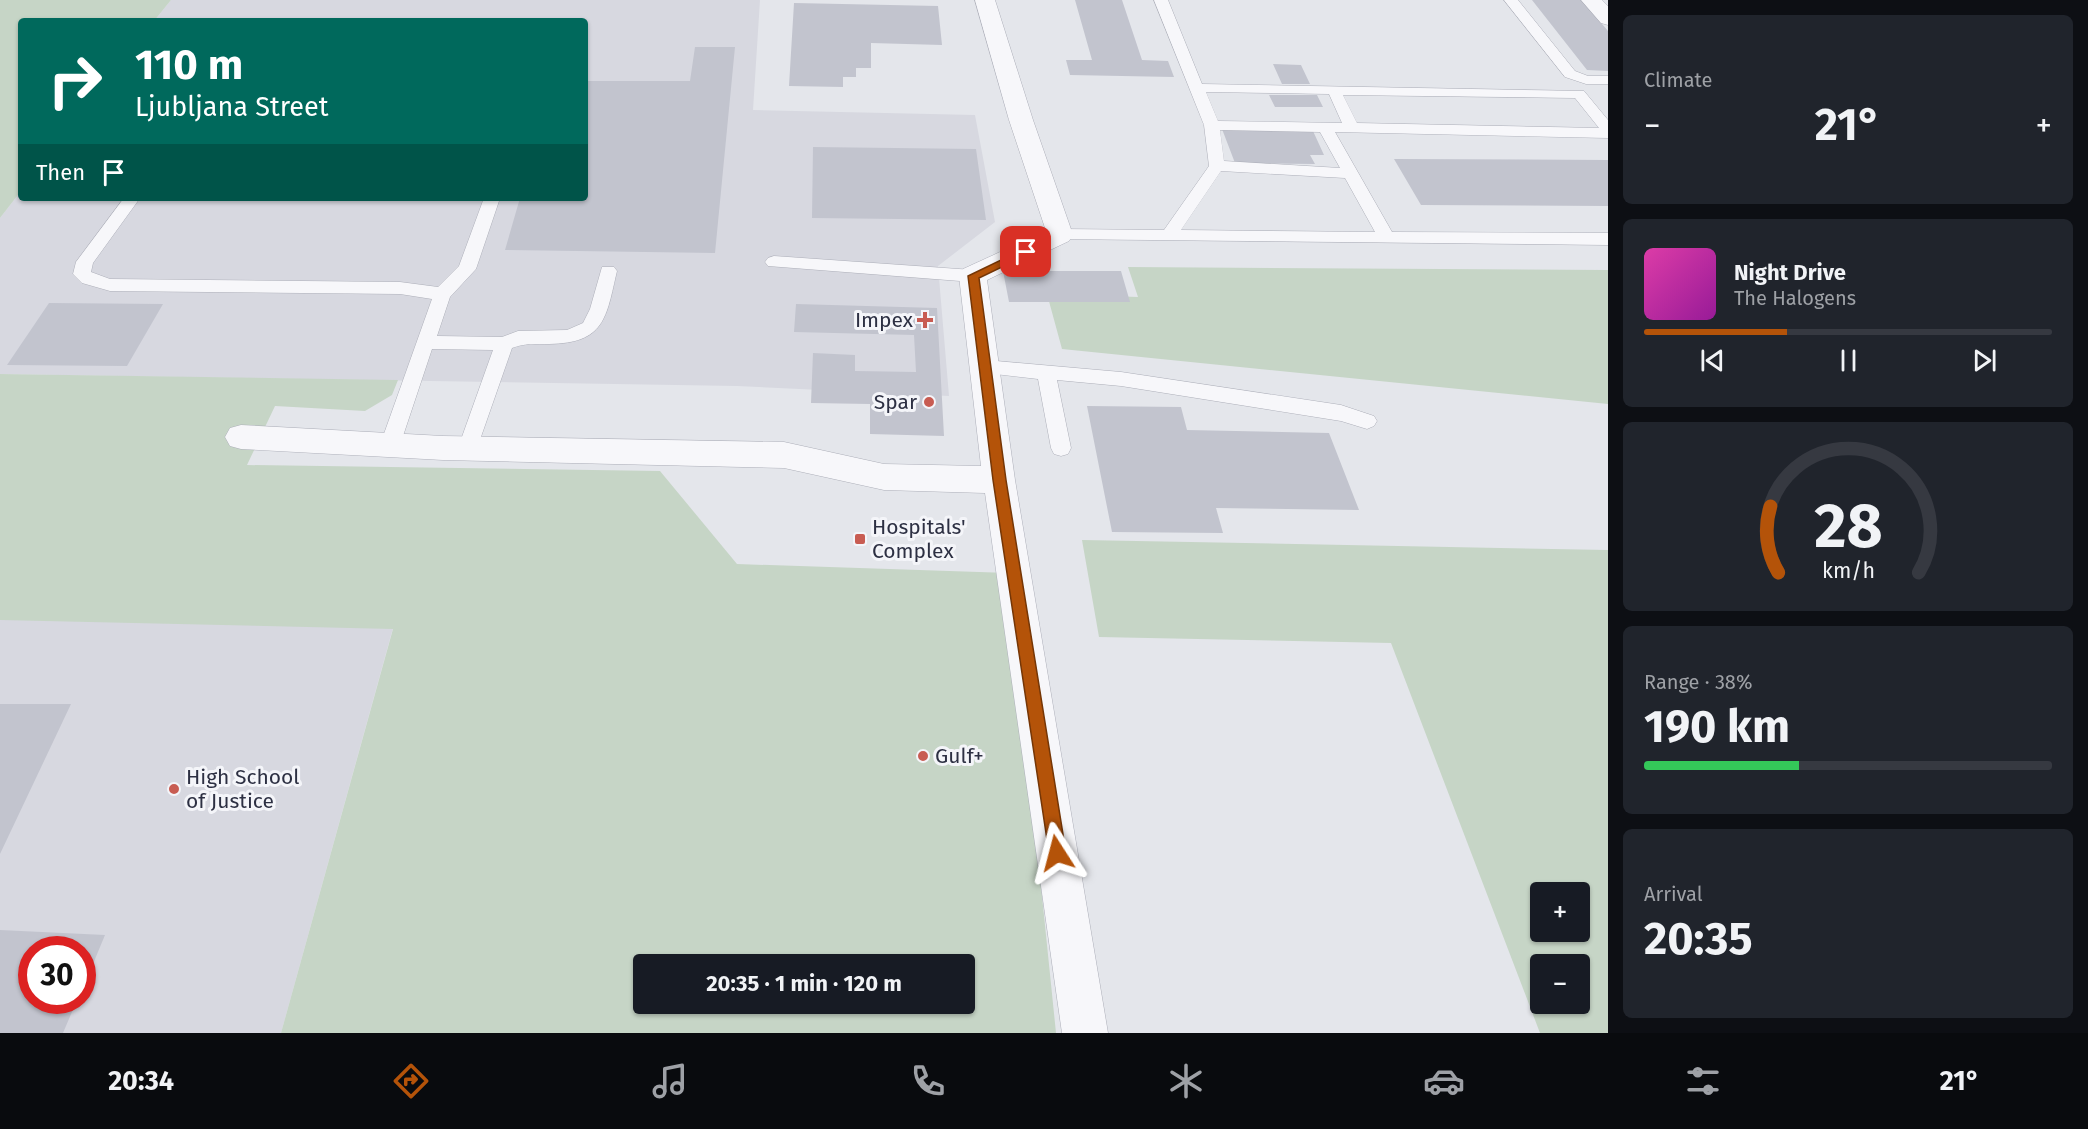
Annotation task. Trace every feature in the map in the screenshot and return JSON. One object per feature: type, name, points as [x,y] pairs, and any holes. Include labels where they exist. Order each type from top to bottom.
[{"type":"street","points":[[985,0],[1021,120],[1060,235],[974,276],[999,480],[1085,1033]]},
{"type":"street","points":[[1591,0],[1608,19]]},
{"type":"street","points":[[242,437],[468,448],[784,455],[884,477],[999,480]]},
{"type":"lane","points":[[1161,0],[1212,125],[1217,166],[1169,236]]},
{"type":"lane","points":[[1510,0],[1570,74],[1586,80],[1608,80]]},
{"type":"lane","points":[[1196,88],[1608,94]]},
{"type":"lane","points":[[1334,90],[1351,127]]},
{"type":"lane","points":[[1579,94],[1608,132]]},
{"type":"lane","points":[[1212,125],[1608,132]]},
{"type":"lane","points":[[1325,127],[1387,238]]},
{"type":"lane","points":[[1217,166],[1349,173]]},
{"type":"lane","points":[[130,201],[85,262],[82,274],[88,279],[111,285],[400,288],[442,294]]},
{"type":"lane","points":[[390,445],[442,294],[467,269],[491,201]]},
{"type":"lane","points":[[1060,235],[1608,239]]},
{"type":"lane","points":[[774,262],[974,276]]},
{"type":"lane","points":[[427,342],[504,344],[518,338],[569,337],[590,327],[599,309],[608,272]]},
{"type":"lane","points":[[468,448],[504,344]]},
{"type":"lane","points":[[985,367],[1156,385],[1341,413],[1367,421]]},
{"type":"lane","points":[[1046,372],[1061,448]]},
{"type":"shaded area","points":[[171,0],[760,0],[753,110],[975,115],[995,222],[938,266],[949,396],[737,386],[0,374],[0,218],[18,195],[18,201],[588,201],[588,18],[156,18]]},
{"type":"shaded area","name":"High School of Justice","points":[[0,533],[393,628],[281,1033],[0,1033]]},
{"type":"green space","points":[[0,0],[171,0],[156,18],[18,18],[18,195],[0,218]]},
{"type":"green space","points":[[1128,267],[1608,270],[1608,404],[1062,349],[1047,294],[1138,297]]},
{"type":"green space","points":[[0,374],[398,380],[392,395],[365,411],[275,406],[247,465],[660,471],[737,564],[1009,573],[1056,1033],[281,1033],[393,629],[0,620]]},
{"type":"green space","points":[[1082,540],[1608,550],[1608,1033],[1540,1033],[1533,1014],[1590,1014],[1590,954],[1530,954],[1530,1007],[1391,643],[1099,637]]},
{"type":"building","points":[[1075,0],[1122,0],[1142,60],[1168,61],[1174,77],[1070,75],[1066,60],[1092,60]]},
{"type":"building","points":[[1532,0],[1582,0],[1608,31],[1608,71],[1587,70]]},
{"type":"building","points":[[794,3],[938,6],[942,45],[871,43],[871,68],[856,68],[856,77],[843,77],[843,87],[789,86]]},
{"type":"building","points":[[695,47],[735,47],[715,253],[505,250],[519,201],[588,201],[588,81],[690,81]]},
{"type":"building","points":[[1273,64],[1301,65],[1310,84],[1282,84]]},
{"type":"building","points":[[1269,95],[1317,95],[1323,107],[1275,107]]},
{"type":"building","points":[[1222,129],[1313,131],[1324,155],[1310,155],[1315,164],[1235,163]]},
{"type":"building","points":[[813,147],[976,149],[986,220],[812,218]]},
{"type":"building","points":[[1394,159],[1608,160],[1608,206],[1421,205]]},
{"type":"building","points":[[1003,271],[1121,271],[1130,302],[1009,302]]},
{"type":"building","points":[[49,303],[163,304],[127,366],[7,365]]},
{"type":"building","points":[[796,304],[937,308],[944,436],[870,434],[870,404],[811,403],[813,353],[855,355],[855,371],[916,372],[914,335],[794,332]]},
{"type":"building","points":[[1087,406],[1181,407],[1187,430],[1329,433],[1359,510],[1216,508],[1223,533],[1112,532]]},
{"type":"building","points":[[0,704],[71,704],[0,854]]},
{"type":"building","points":[[0,930],[105,935],[96,957],[96,936],[18,936],[18,1014],[71,1014],[63,1033],[0,1033]]},
{"type":"place","name":"Impex","points":[[925,320]]},
{"type":"place","name":"Spar","points":[[929,402]]},
{"type":"place","name":"Hospitals' Complex","points":[[860,539]]},
{"type":"place","name":"Gulf+","points":[[923,756]]},
{"type":"place","name":"High School of Justice","points":[[174,789]]},
{"type":"route","points":[[1026,252],[974,276],[999,480],[1057,853]]}]
